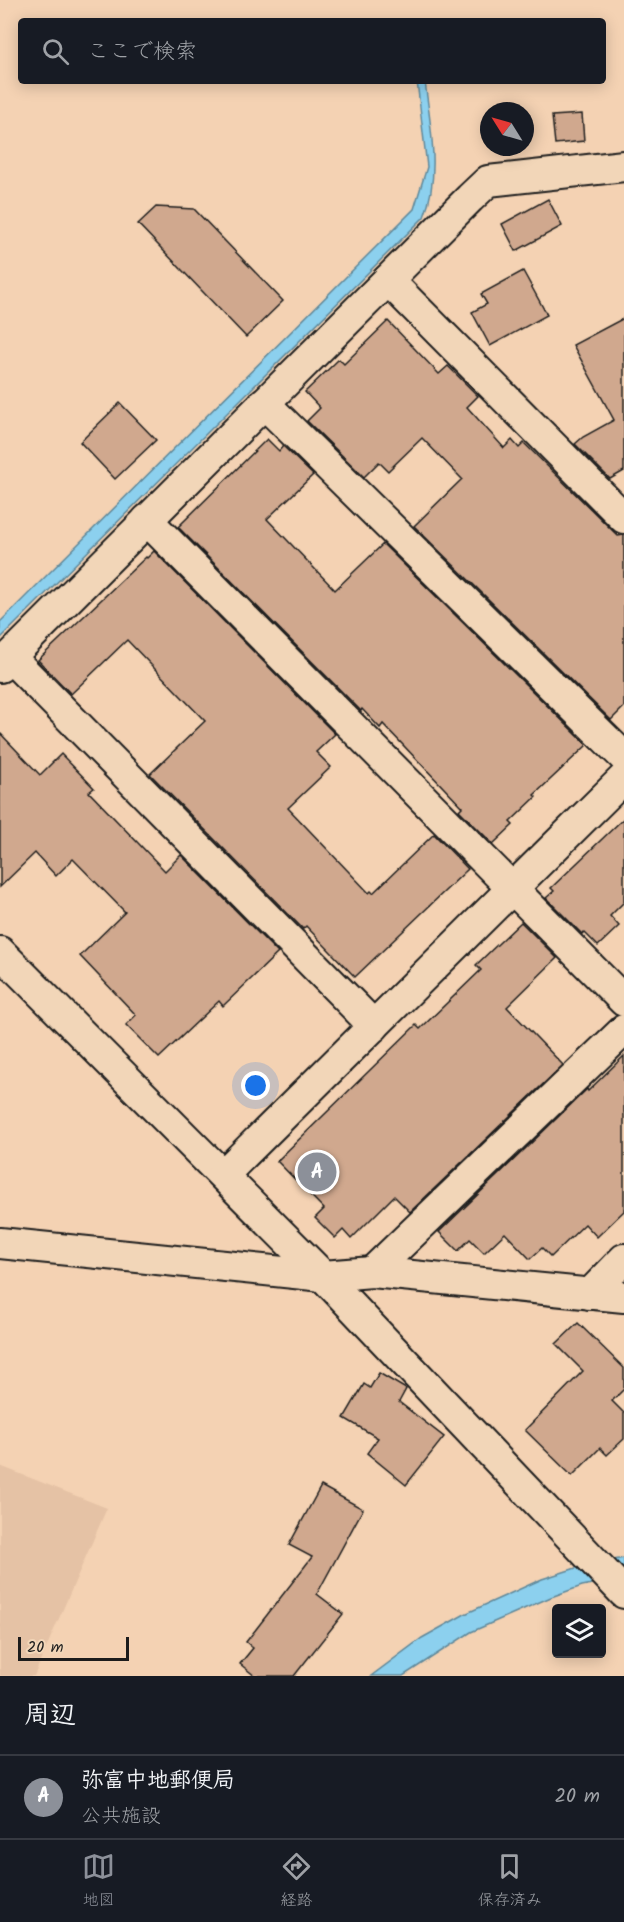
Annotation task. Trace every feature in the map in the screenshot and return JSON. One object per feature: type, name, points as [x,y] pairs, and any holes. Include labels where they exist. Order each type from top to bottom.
[{"type":"street","points":[[374,1026],[5,662],[488,181],[623,169]]},
{"type":"street","points":[[388,280],[624,518]]},
{"type":"street","points":[[264,403],[624,757]]},
{"type":"street","points":[[147,520],[624,1001]]},
{"type":"street","points":[[223,1175],[624,778]]},
{"type":"street","points":[[0,952],[323,1276],[622,1591]]},
{"type":"street","points":[[372,1272],[624,1029]]},
{"type":"street","points":[[0,1244],[323,1276],[372,1272],[624,1297]]},
{"type":"street","points":[[590,1294],[624,1259]]},
{"type":"shaded area","points":[[0,1466],[107,1508],[34,1676],[0,1676]]},
{"type":"water","points":[[417,84],[425,84],[433,149],[432,184],[424,217],[0,639],[0,622],[414,209],[427,167]]},
{"type":"water","points":[[624,1558],[624,1578],[582,1586],[471,1632],[403,1676],[371,1676],[422,1638],[465,1614],[542,1579],[579,1567]]},
{"type":"building","points":[[582,114],[584,141],[555,144],[552,116]]},
{"type":"building","points":[[548,199],[562,226],[516,251],[502,224]]},
{"type":"building","points":[[156,207],[194,209],[283,301],[246,337],[138,224]]},
{"type":"building","points":[[523,271],[547,315],[490,346],[472,312],[487,304],[481,294]]},
{"type":"building","points":[[624,318],[624,471],[610,479],[575,444],[614,420],[573,345]]},
{"type":"building","points":[[388,321],[439,374],[448,366],[478,396],[467,407],[504,448],[512,440],[519,448],[524,443],[618,536],[624,535],[624,707],[611,720],[414,526],[462,479],[422,438],[388,471],[379,462],[364,477],[307,421],[320,408],[305,392],[339,359],[344,364]]},
{"type":"building","points":[[120,403],[156,440],[115,479],[80,442]]},
{"type":"building","points":[[267,439],[279,451],[283,446],[313,475],[267,519],[335,590],[383,544],[586,744],[534,795],[536,797],[510,822],[513,825],[493,844],[459,810],[462,807],[383,724],[380,728],[362,709],[361,711],[178,527]]},
{"type":"building","points":[[154,551],[335,734],[316,752],[331,767],[288,808],[369,893],[371,891],[373,893],[434,834],[468,869],[355,977],[306,926],[303,929],[150,774],[205,721],[127,640],[71,694],[38,660]]},
{"type":"building","points":[[0,733],[40,775],[61,754],[94,788],[89,792],[165,871],[181,855],[278,953],[223,1006],[219,1001],[159,1058],[126,1025],[136,1015],[80,956],[125,912],[73,859],[56,876],[35,853],[0,887]]},
{"type":"building","points":[[624,818],[624,902],[610,916],[619,926],[598,946],[584,932],[582,934],[546,898],[554,891],[551,888]]},
{"type":"building","points":[[521,922],[557,958],[507,1007],[563,1065],[410,1212],[394,1196],[351,1239],[343,1230],[335,1238],[315,1218],[324,1209],[277,1161],[416,1025],[420,1029],[481,970],[476,965]]},
{"type":"building","points":[[624,1056],[624,1211],[597,1237],[585,1224],[551,1257],[542,1248],[530,1259],[505,1233],[484,1253],[470,1239],[458,1251],[439,1232]]},
{"type":"building","points":[[578,1323],[624,1368],[624,1389],[612,1401],[624,1413],[624,1439],[607,1455],[600,1448],[572,1476],[525,1430],[583,1371],[556,1344]]},
{"type":"building","points":[[379,1373],[406,1389],[399,1402],[444,1437],[406,1485],[367,1453],[378,1438],[344,1418],[364,1384],[370,1388]]},
{"type":"building","points":[[321,1486],[363,1509],[317,1594],[343,1614],[294,1676],[255,1676],[240,1664],[253,1648],[246,1642],[312,1557],[289,1545]]},
{"type":"place","name":"弥富中地郵便局","points":[[317,1172]]}]
